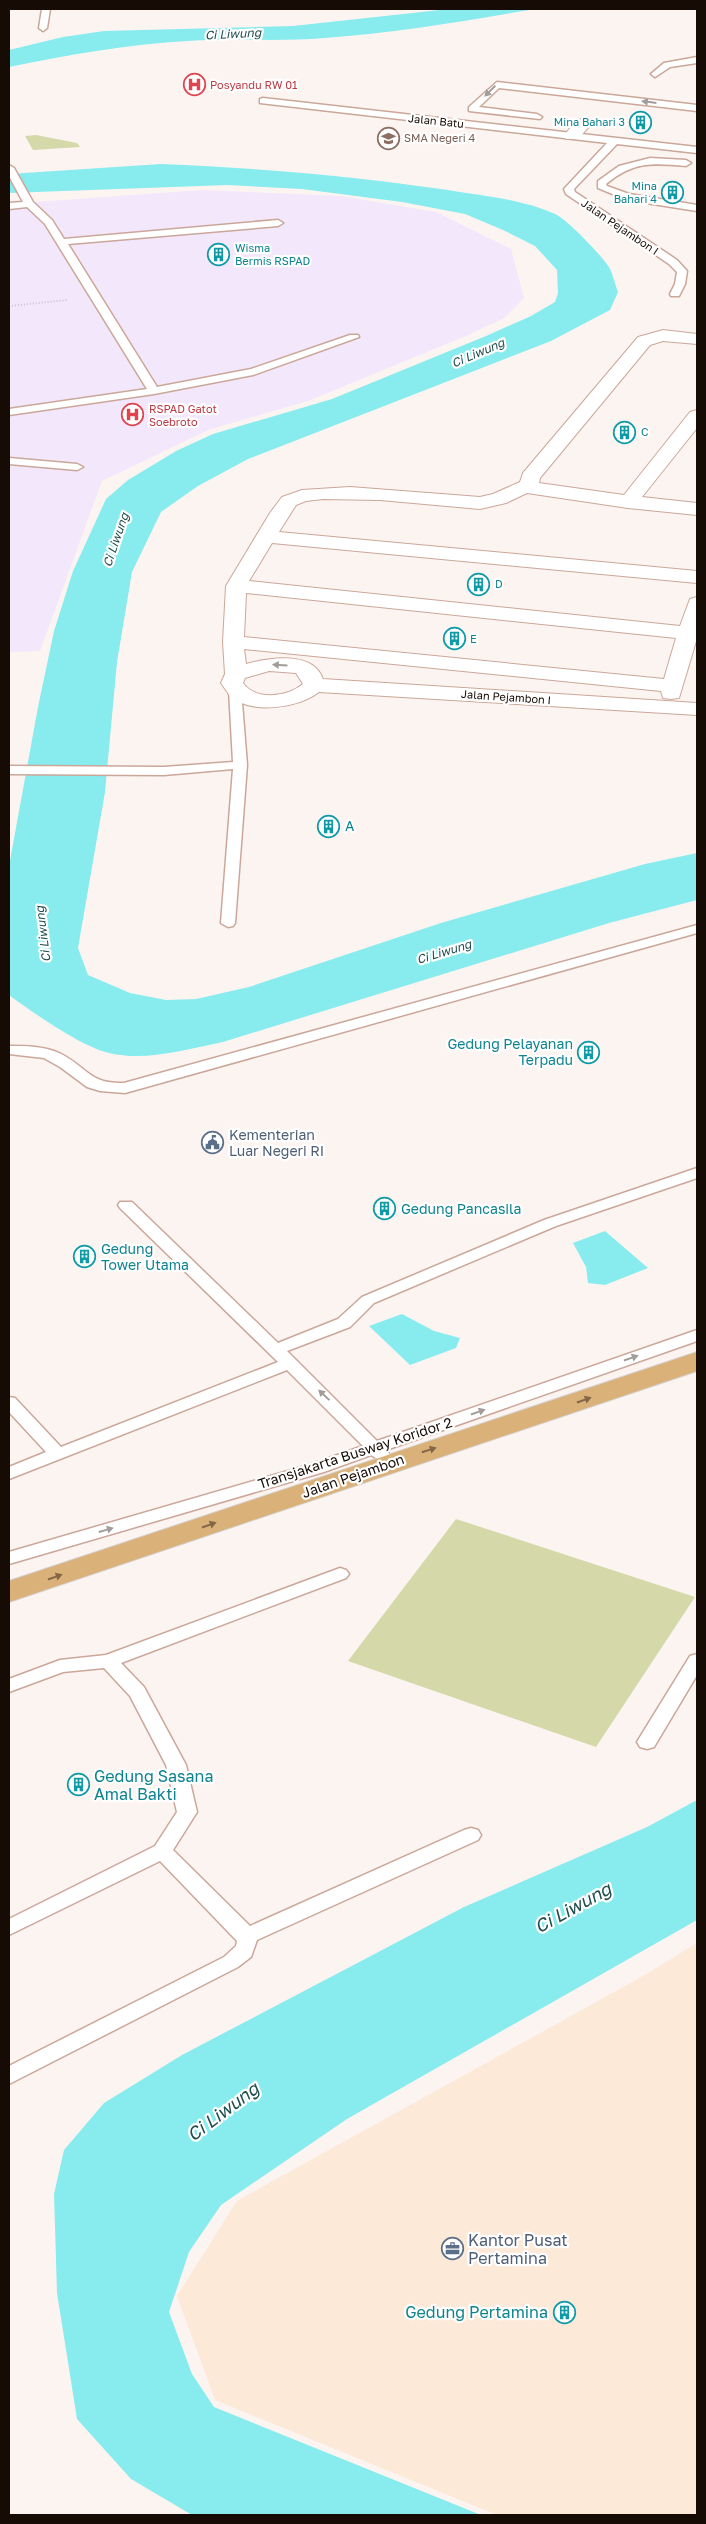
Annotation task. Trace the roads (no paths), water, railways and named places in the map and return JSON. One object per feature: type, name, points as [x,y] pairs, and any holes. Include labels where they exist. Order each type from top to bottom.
[{"type":"main road","name":"Jalan Pejambon","points":[[9,1592],[382,1456],[565,1407],[697,1360]]},
{"type":"street","points":[[572,136],[585,122]]},
{"type":"street","points":[[529,486],[530,477],[644,341],[650,337],[667,335],[697,339]]},
{"type":"street","points":[[628,502],[697,416]]},
{"type":"street","points":[[529,486],[535,490],[697,509]]},
{"type":"street","points":[[236,682],[259,665],[286,664],[308,672],[314,677],[314,685],[300,697],[278,701],[252,698],[236,682],[233,642],[236,586],[289,500],[309,493],[344,492],[480,503],[499,499],[529,486]]},
{"type":"street","points":[[266,537],[697,577]]},
{"type":"street","points":[[236,586],[688,633]]},
{"type":"street","points":[[233,642],[672,689],[697,603]]},
{"type":"street","name":"Jalan Pejambon I","points":[[314,685],[697,709]]},
{"type":"lane","points":[[44,28],[46,9]]},
{"type":"lane","points":[[655,74],[667,65],[697,60]]},
{"type":"lane","points":[[537,117],[472,109],[497,85],[697,108]]},
{"type":"lane","name":"Jalan Batu","points":[[263,101],[697,150]]},
{"type":"lane","name":"Jalan Pejambon I","points":[[614,141],[569,189],[571,194],[673,262],[682,271],[680,284],[675,294]]},
{"type":"lane","points":[[686,163],[697,150]]},
{"type":"lane","points":[[697,164],[648,161],[627,163],[617,168],[601,182],[603,188],[627,197],[697,208]]},
{"type":"lane","points":[[10,171],[29,204],[49,222],[154,391]]},
{"type":"lane","points":[[9,206],[29,204]]},
{"type":"lane","points":[[61,242],[278,223]]},
{"type":"lane","points":[[9,412],[154,391],[253,372],[354,338]]},
{"type":"lane","points":[[9,461],[76,467]]},
{"type":"lane","points":[[228,923],[240,766],[236,682]]},
{"type":"lane","points":[[9,770],[164,771],[240,766]]},
{"type":"lane","points":[[9,1050],[33,1050],[55,1058],[93,1086],[106,1089],[125,1088],[697,929]]},
{"type":"lane","points":[[274,1350],[344,1323],[368,1300],[541,1227],[697,1173]]},
{"type":"lane","points":[[126,1205],[288,1364],[326,1397],[382,1456]]},
{"type":"lane","name":"Transjakarta Busway Koridor 2","points":[[9,1558],[318,1468],[382,1456],[697,1335]]},
{"type":"lane","points":[[9,1473],[288,1364]]},
{"type":"lane","points":[[9,1402],[58,1454]]},
{"type":"lane","points":[[9,1686],[60,1666],[108,1661],[340,1574]]},
{"type":"lane","points":[[647,1742],[697,1660]]},
{"type":"lane","points":[[11,1925],[162,1851],[188,1812],[176,1765],[137,1692],[108,1661]]},
{"type":"lane","points":[[247,1936],[471,1835]]},
{"type":"lane","points":[[9,2076],[231,1962],[244,1952],[248,1943],[247,1936],[162,1851]]},
{"type":"water","name":"Ci Liwung","points":[[449,9],[535,9],[430,26],[351,36],[291,40],[165,42],[76,54],[9,67],[9,50],[63,37],[104,31],[293,26]]},
{"type":"water","name":"Ci Liwung","points":[[161,164],[269,170],[341,177],[448,190],[516,201],[555,214],[568,223],[599,254],[609,267],[618,292],[610,310],[551,341],[248,459],[198,486],[161,512],[132,572],[117,662],[105,792],[78,948],[88,975],[130,993],[166,1000],[196,999],[249,987],[441,923],[645,864],[697,853],[697,900],[609,923],[223,1042],[166,1054],[123,1055],[98,1049],[85,1044],[58,1028],[9,995],[9,866],[38,707],[54,631],[73,571],[106,499],[128,480],[176,451],[213,434],[332,399],[531,316],[555,302],[558,293],[557,270],[535,246],[465,214],[402,202],[302,189],[227,185],[9,193],[9,174]]},
{"type":"water","points":[[605,1231],[648,1268],[605,1285],[588,1283],[586,1267],[573,1243]]},
{"type":"water","points":[[402,1314],[434,1331],[460,1338],[456,1348],[410,1365],[369,1326]]},
{"type":"water","name":"Ci Liwung","points":[[697,1800],[697,1920],[347,2119],[221,2205],[189,2252],[169,2312],[192,2374],[214,2407],[481,2515],[192,2515],[131,2479],[77,2419],[57,2293],[54,2194],[64,2150],[104,2103],[182,2055],[464,1907],[647,1827]]},
{"type":"place","name":"Posyandu RW 01","points":[[194,85]]},
{"type":"place","name":"Mina Bahari 3","points":[[641,122]]},
{"type":"place","name":"SMA Negeri 4","points":[[388,138]]},
{"type":"place","name":"Mina Bahari 4","points":[[673,192]]},
{"type":"place","name":"Wisma Bermis RSPAD","points":[[219,254]]},
{"type":"place","name":"RSPAD Gatot Soebroto","points":[[133,415]]},
{"type":"place","name":"C","points":[[625,432]]},
{"type":"place","name":"D","points":[[479,584]]},
{"type":"place","name":"E","points":[[454,639]]},
{"type":"place","name":"A","points":[[329,826]]},
{"type":"place","name":"Gedung Pelayanan Terpadu","points":[[589,1052]]},
{"type":"place","name":"Kementerian Luar Negeri RI","points":[[213,1143]]},
{"type":"place","name":"Gedung Pancasila","points":[[385,1209]]},
{"type":"place","name":"Gedung Tower Utama","points":[[85,1257]]},
{"type":"place","name":"Gedung Sasana Amal Bakti","points":[[78,1785]]},
{"type":"place","name":"Kantor Pusat Pertamina","points":[[452,2249]]},
{"type":"place","name":"Gedung Pertamina","points":[[564,2312]]}]
